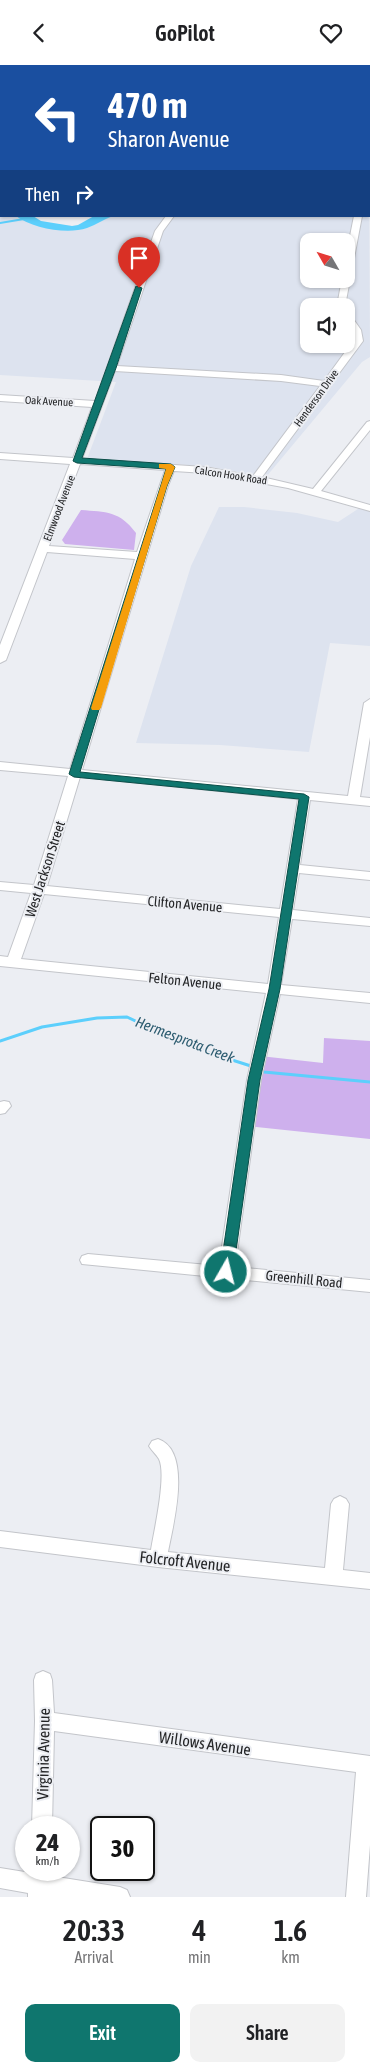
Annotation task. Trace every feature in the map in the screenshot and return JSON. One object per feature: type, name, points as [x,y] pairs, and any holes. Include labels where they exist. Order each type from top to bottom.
[{"type":"street","name":"Elmwood Avenue","points":[[0,660],[112,368],[159,231],[169,217]]},
{"type":"street","points":[[343,298],[358,217]]},
{"type":"street","name":"Henderson Drive","points":[[355,327],[358,341],[355,345]]},
{"type":"street","name":"Henderson Drive","points":[[256,479],[349,353]]},
{"type":"street","points":[[112,368],[281,378],[325,384]]},
{"type":"street","name":"Oak Avenue","points":[[0,398],[98,404]]},
{"type":"street","points":[[315,492],[370,424]]},
{"type":"street","name":"Calcon Hook Road","points":[[0,456],[171,467],[256,479],[315,492],[370,508]]},
{"type":"street","name":"West Jackson Street","points":[[6,962],[39,890],[171,467]]},
{"type":"street","points":[[44,549],[142,555]]},
{"type":"street","points":[[354,801],[370,703]]},
{"type":"street","points":[[0,766],[370,802]]},
{"type":"street","points":[[226,1272],[254,1080],[274,989],[304,797]]},
{"type":"street","points":[[292,868],[370,876]]},
{"type":"street","name":"Clifton Avenue","points":[[0,887],[370,922]]},
{"type":"street","name":"Felton Avenue","points":[[6,962],[370,998]]},
{"type":"street","name":"Greenhill Road","points":[[88,1259],[370,1286]]},
{"type":"street","points":[[158,1446],[167,1456],[170,1471],[167,1507],[158,1559]]},
{"type":"street","points":[[333,1577],[340,1504]]},
{"type":"street","name":"Folcroft Avenue","points":[[0,1539],[158,1559],[370,1581]]},
{"type":"street","name":"Virginia Avenue","points":[[42,1816],[45,1721],[43,1680]]},
{"type":"street","name":"Willows Avenue","points":[[45,1721],[366,1764],[356,1897]]},
{"type":"street","points":[[0,1878],[120,1897]]},
{"type":"shaded area","points":[[0,217],[29,217],[39,222],[80,227],[101,217],[369,217],[370,357],[362,362],[266,477],[206,466],[87,459],[116,382],[0,375]]},
{"type":"shaded area","points":[[219,507],[244,507],[297,513],[338,522],[361,507],[370,510],[370,646],[330,643],[309,752],[220,745],[136,743],[191,566]]},
{"type":"shaded area","points":[[81,510],[105,512],[124,520],[136,533],[134,550],[65,544],[62,540]]},
{"type":"shaded area","points":[[324,1038],[370,1041],[370,1139],[248,1126],[260,1056],[323,1063]]},
{"type":"water","points":[[18,217],[35,217],[41,221],[72,226],[78,225],[92,217],[111,217],[87,228],[70,231],[40,227]]},
{"type":"waterway","points":[[0,223],[24,219]]},
{"type":"waterway","name":"Hermesprota Creek","points":[[0,1041],[42,1027],[97,1018],[127,1017],[152,1029],[180,1036],[207,1052],[254,1067]]},
{"type":"waterway","name":"Hermesprota Creek","points":[[259,1069],[264,1072],[370,1082]]},
{"type":"slow traffic","points":[[96,708],[163,486],[171,467],[161,466]]},
{"type":"route","points":[[139,288],[112,368],[77,461],[171,467],[163,486],[74,774],[304,797],[274,989],[256,1080],[254,1080],[226,1272]]}]
